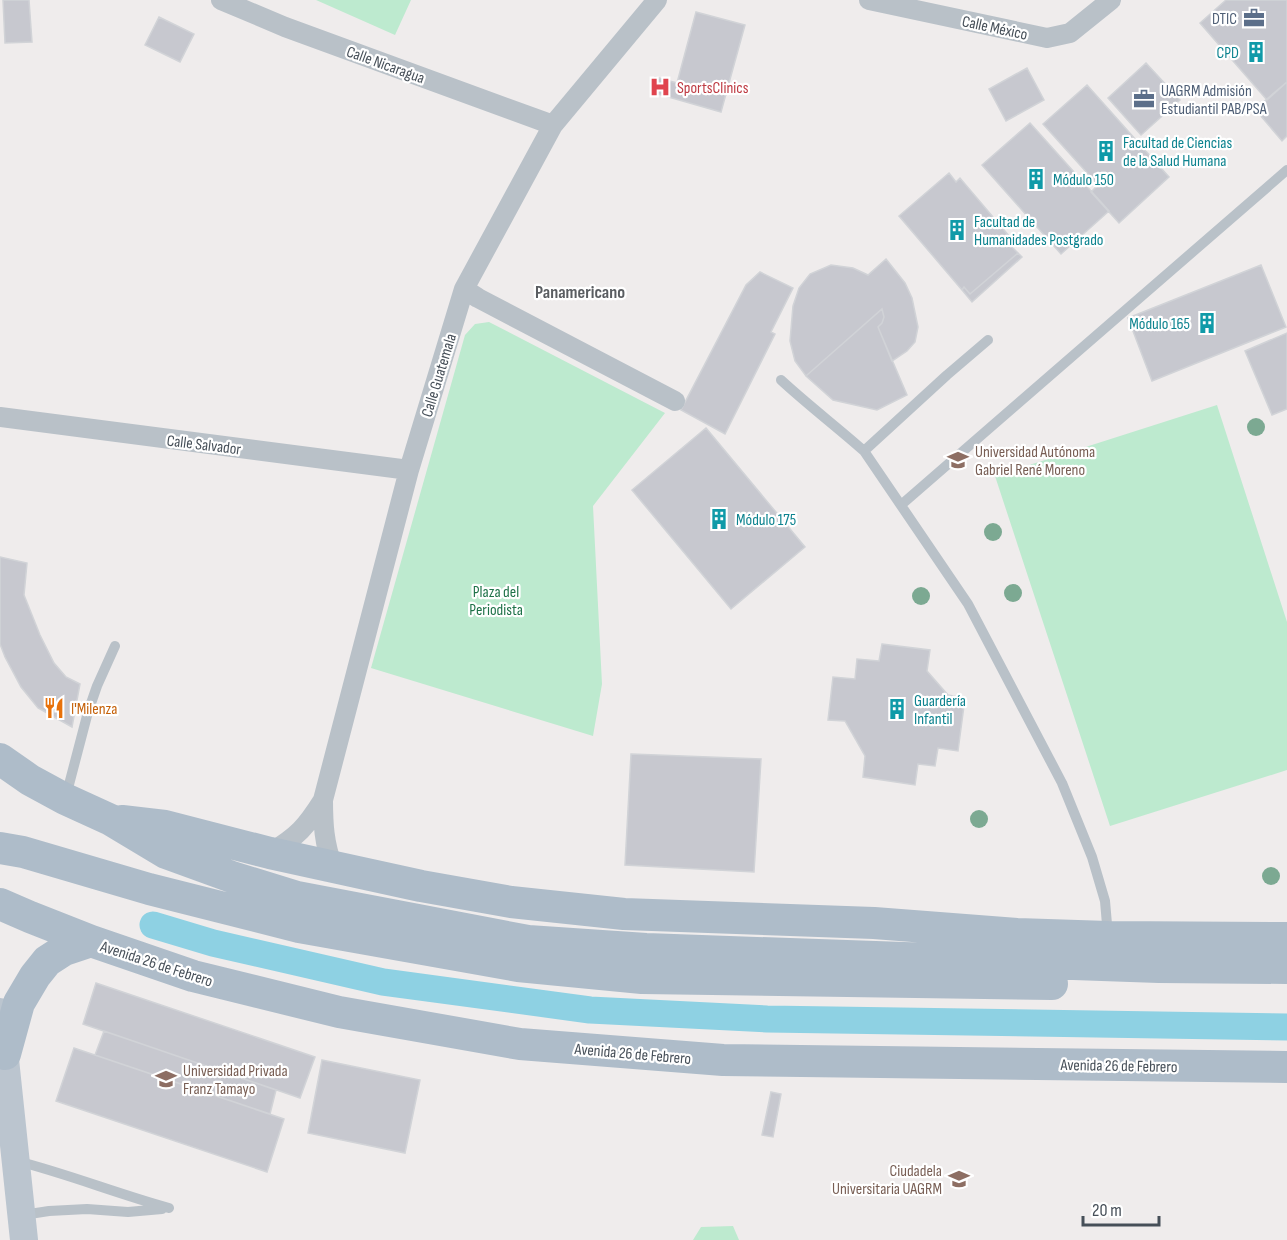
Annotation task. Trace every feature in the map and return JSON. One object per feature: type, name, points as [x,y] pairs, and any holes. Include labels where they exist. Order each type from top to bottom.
[{"type":"main road","points":[[0,744],[53,792]]},
{"type":"main road","points":[[0,759],[30,780],[111,820],[166,853],[232,877],[297,897],[528,941],[646,949],[1159,967],[1287,968]]},
{"type":"main road","points":[[111,820],[165,826],[270,853],[422,886],[511,902],[624,914],[874,922],[1017,934],[1287,938]]},
{"type":"main road","points":[[0,848],[23,852],[149,889],[299,927],[518,966],[642,978],[1287,988]]},
{"type":"main road","name":"Avenida 26 de Febrero","points":[[0,904],[91,941],[194,976],[339,1011],[520,1044],[723,1060],[1287,1067]]},
{"type":"main road","points":[[1017,934],[1159,967]]},
{"type":"main road","points":[[5,1054],[19,1003],[35,976],[48,961],[64,950],[91,941]]},
{"type":"main road","points":[[0,1012],[23,1227]]},
{"type":"street","name":"Calle Nicaragua","points":[[220,0],[285,27],[554,125]]},
{"type":"street","name":"Calle Guatemala","points":[[333,867],[324,838],[323,800],[409,470],[464,289],[554,125],[657,0]]},
{"type":"street","name":"Calle México","points":[[869,0],[1047,38],[1070,33],[1111,0]]},
{"type":"street","points":[[464,289],[675,401]]},
{"type":"street","name":"Calle Salvador","points":[[0,417],[409,470]]},
{"type":"street","name":"Calle Guatemala","points":[[270,853],[289,842],[303,830],[323,800]]},
{"type":"lane","points":[[902,505],[1284,174]]},
{"type":"lane","points":[[864,451],[988,340]]},
{"type":"lane","points":[[781,380],[864,451],[969,604],[1062,783],[1095,866],[1105,901],[1108,937]]},
{"type":"lane","points":[[53,792],[115,646]]},
{"type":"lane","points":[[16,1161],[46,1168],[138,1200],[169,1208],[128,1212],[87,1209],[49,1210],[23,1227]]},
{"type":"green space","points":[[316,0],[411,0],[395,35]]},
{"type":"green space","name":"Plaza del Periodista","points":[[489,322],[665,413],[593,506],[602,684],[593,736],[371,668],[465,335],[475,324]]},
{"type":"green space","points":[[1217,405],[1287,622],[1287,770],[1110,826],[995,476]]},
{"type":"green space","points":[[733,1226],[739,1240],[693,1240],[701,1227]]},
{"type":"building","points":[[3,0],[29,0],[32,42],[5,43]]},
{"type":"building","name":"CPD","points":[[1226,0],[1287,0],[1287,82],[1267,100],[1200,23]]},
{"type":"building","points":[[696,12],[745,25],[721,112],[651,92],[655,77],[677,83]]},
{"type":"building","points":[[159,17],[194,34],[180,62],[145,45]]},
{"type":"building","name":"UAGRM Admisión Estudiantil PAB/PSA","points":[[1146,63],[1180,100],[1141,135],[1108,98]]},
{"type":"building","points":[[1027,68],[1044,100],[1006,121],[989,89]]},
{"type":"building","points":[[1287,82],[1287,136],[1282,141],[1255,109]]},
{"type":"building","name":"Facultad de Ciencias de la Salud Humana","points":[[1087,85],[1169,177],[1119,223],[1091,192],[1098,185],[1043,124]]},
{"type":"building","name":"Módulo 150","points":[[1030,123],[1109,211],[1061,254],[982,165]]},
{"type":"building","name":"Facultad de Humanidades Postgrado","points":[[949,173],[956,182],[960,178],[1015,243],[1011,246],[1018,253],[970,294],[964,287],[962,290],[899,216]]},
{"type":"building","points":[[1018,253],[1022,257],[972,302],[962,290],[964,287],[970,294]]},
{"type":"building","points":[[886,259],[905,283],[912,298],[918,327],[915,342],[907,351],[892,361],[878,327],[884,317],[882,309],[806,376],[795,361],[790,341],[793,306],[799,288],[810,274],[831,265],[853,268],[868,275]]},
{"type":"building","name":"Módulo 165","points":[[1261,265],[1286,327],[1152,381],[1128,318]]},
{"type":"building","points":[[760,272],[793,288],[771,332],[775,334],[725,434],[681,410],[746,285]]},
{"type":"building","points":[[882,309],[884,317],[878,327],[907,395],[877,410],[833,400],[806,376]]},
{"type":"building","points":[[1287,333],[1287,409],[1272,415],[1245,351]]},
{"type":"building","name":"Módulo 175","points":[[706,428],[805,547],[731,609],[632,490]]},
{"type":"building","points":[[0,557],[27,563],[24,595],[40,635],[54,663],[66,677],[80,684],[72,727],[38,708],[21,687],[5,657],[0,644]]},
{"type":"building","name":"Guardería Infantil","points":[[882,644],[930,650],[927,671],[948,695],[965,698],[958,751],[938,748],[935,766],[918,764],[915,785],[863,777],[865,756],[845,721],[828,720],[833,677],[855,679],[857,659],[879,661]]},
{"type":"building","points":[[631,754],[761,759],[754,872],[625,865]]},
{"type":"building","points":[[96,983],[315,1057],[300,1098],[83,1024]]},
{"type":"building","points":[[104,1031],[276,1090],[270,1114],[95,1055]]},
{"type":"building","points":[[74,1048],[284,1119],[267,1172],[56,1101]]},
{"type":"building","points":[[322,1060],[420,1080],[405,1153],[308,1133]]},
{"type":"building","points":[[771,1092],[781,1094],[773,1137],[762,1135]]},
{"type":"waterway","points":[[153,925],[213,943],[383,982],[590,1010],[767,1019],[1287,1027]]},
{"type":"place","name":"DTIC","points":[[1254,18]]},
{"type":"place","name":"CPD","points":[[1256,52]]},
{"type":"place","name":"SportsClinics","points":[[660,87]]},
{"type":"place","name":"UAGRM Admisión Estudiantil PAB/PSA","points":[[1144,99]]},
{"type":"place","name":"Facultad de Ciencias de la Salud Humana","points":[[1106,151]]},
{"type":"place","name":"Módulo 150","points":[[1036,179]]},
{"type":"place","name":"Facultad de Humanidades Postgrado","points":[[957,230]]},
{"type":"place","name":"Módulo 165","points":[[1207,323]]},
{"type":"place","name":"Universidad Autónoma Gabriel René Moreno","points":[[958,460]]},
{"type":"place","name":"Módulo 175","points":[[719,519]]},
{"type":"place","name":"I'Milenza","points":[[54,708]]},
{"type":"place","name":"Guardería Infantil","points":[[897,709]]},
{"type":"place","name":"Universidad Privada Franz Tamayo","points":[[166,1079]]},
{"type":"place","name":"Ciudadela Universitaria UAGRM","points":[[959,1179]]},
{"type":"district","name":"Panamericano","points":[[580,292]]}]
